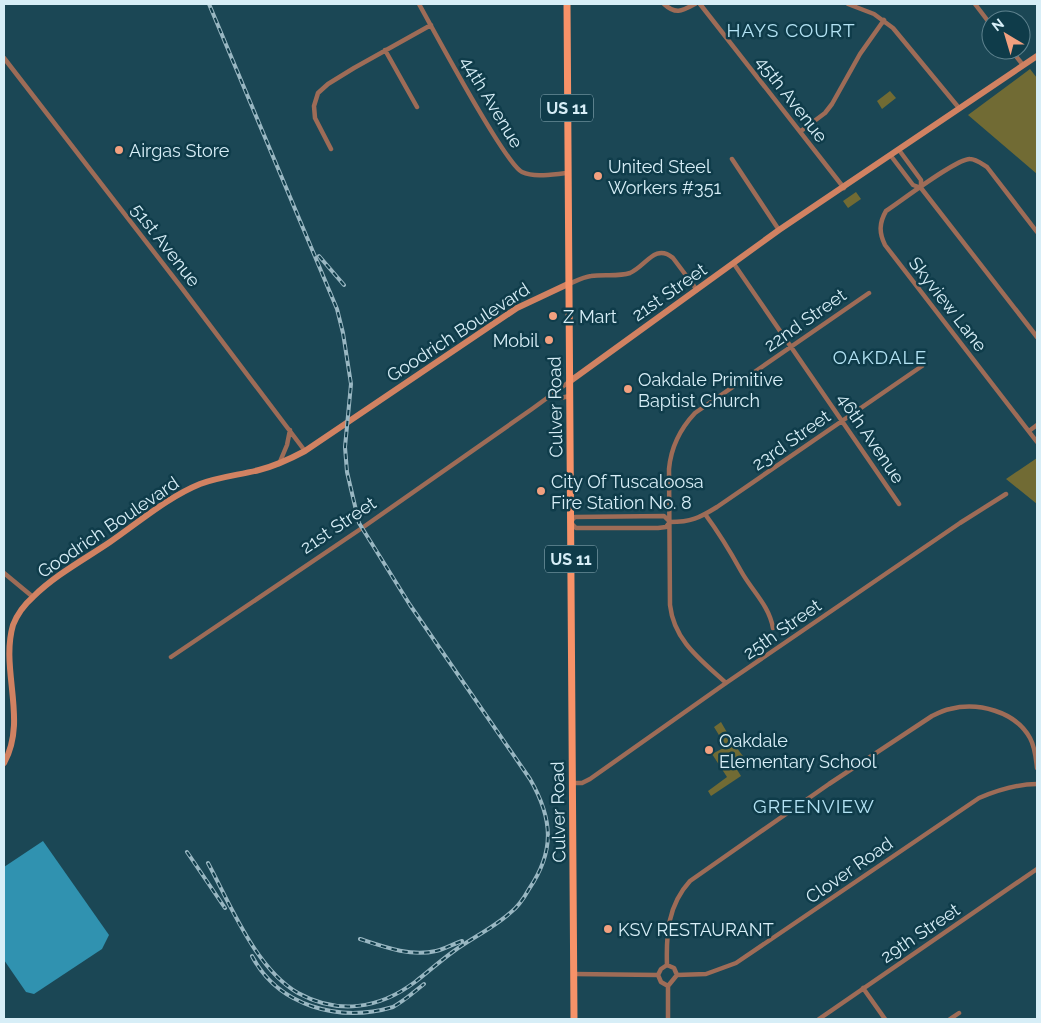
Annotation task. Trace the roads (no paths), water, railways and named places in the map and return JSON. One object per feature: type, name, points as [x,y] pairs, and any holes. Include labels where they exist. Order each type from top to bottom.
[{"type":"main road","name":"Culver Road","points":[[567,4],[574,1019]]},
{"type":"street","name":"44th Avenue","points":[[419,4],[495,137],[516,168],[529,174],[568,173]]},
{"type":"street","points":[[664,4],[675,12],[682,11],[695,4]]},
{"type":"street","name":"45th Avenue","points":[[700,4],[844,188]]},
{"type":"street","points":[[848,4],[868,11],[884,20],[893,28],[959,108]]},
{"type":"street","points":[[801,131],[824,113],[832,104],[860,54],[884,20]]},
{"type":"street","points":[[331,149],[315,118],[314,106],[318,94],[328,84],[430,25]]},
{"type":"street","points":[[385,50],[417,107]]},
{"type":"street","name":"21st Street","points":[[171,657],[362,528],[532,409],[779,230],[844,188],[1037,56]]},
{"type":"street","name":"51st Avenue","points":[[4,58],[305,451]]},
{"type":"street","points":[[1019,60],[1023,65]]},
{"type":"street","points":[[899,150],[921,180],[921,188]]},
{"type":"street","points":[[891,156],[913,185],[921,188],[1037,336]]},
{"type":"street","points":[[732,159],[779,230]]},
{"type":"street","name":"Skyview Lane","points":[[1037,232],[987,167],[980,162],[969,159],[962,160],[953,165],[886,211],[880,224],[881,238],[885,245],[1037,442]]},
{"type":"street","points":[[568,284],[591,276],[632,272],[653,255],[660,252],[668,254],[672,258],[697,290]]},
{"type":"street","name":"46th Avenue","points":[[734,264],[899,504]]},
{"type":"street","name":"Goodrich Boulevard","points":[[4,763],[12,742],[14,724],[8,655],[9,641],[15,621],[32,597],[59,576],[186,491],[219,478],[280,464],[305,451],[517,308],[568,284]]},
{"type":"street","name":"22nd Street","points":[[726,684],[685,643],[674,625],[670,605],[670,462],[675,442],[695,413],[869,293]]},
{"type":"street","name":"23rd Street","points":[[670,522],[664,516],[652,516],[576,517],[570,522],[576,528],[658,528],[666,527],[670,522],[693,520],[705,514],[922,366]]},
{"type":"street","points":[[560,398],[569,396]]},
{"type":"street","points":[[1029,431],[1037,425]]},
{"type":"street","points":[[280,464],[290,430]]},
{"type":"street","name":"25th Street","points":[[572,783],[590,779],[960,523],[1006,494]]},
{"type":"street","points":[[705,514],[726,543],[741,571],[771,616],[773,628]]},
{"type":"street","points":[[4,573],[32,597]]},
{"type":"street","points":[[667,965],[670,916],[678,897],[690,881],[932,716],[951,708],[971,707],[992,710],[1011,718],[1029,737],[1034,750],[1037,768]]},
{"type":"street","name":"Clover Road","points":[[677,975],[706,974],[736,963],[979,798],[1011,787],[1037,784]]},
{"type":"street","name":"29th Street","points":[[819,1019],[1037,869]]},
{"type":"street","points":[[667,965],[661,969],[658,975],[661,982],[668,986]]},
{"type":"street","points":[[667,965],[674,968],[677,975],[668,986],[668,1019]]},
{"type":"street","points":[[574,974],[658,975]]},
{"type":"street","points":[[864,988],[885,1019]]},
{"type":"street","points":[[950,1019],[959,1013]]},
{"type":"water","points":[[43,841],[109,935],[102,949],[34,994],[26,992],[4,960],[4,867]]},
{"type":"railway","points":[[208,863],[235,916],[257,952],[283,982],[298,993],[313,1000],[328,1004],[358,1006],[373,1003],[401,991],[454,951],[513,911],[523,899],[537,875],[547,848],[548,835],[547,821],[543,808],[530,779],[410,605],[359,523],[347,472],[345,447],[351,384],[337,309],[209,4]]},
{"type":"railway","points":[[319,256],[344,285]]},
{"type":"railway","points":[[187,852],[225,908]]},
{"type":"railway","points":[[360,939],[398,950],[417,953],[436,951],[462,941]]},
{"type":"railway","points":[[252,956],[263,973],[277,987],[294,998],[312,1006],[332,1011],[352,1013],[393,1007],[424,984]]},
{"type":"place","name":"Airgas Store","points":[[119,150]]},
{"type":"place","name":"United Steel Workers #351","points":[[598,176]]},
{"type":"place","name":"Z Mart","points":[[553,316]]},
{"type":"place","name":"Mobil","points":[[549,340]]},
{"type":"place","name":"Oakdale Primitive Baptist Church","points":[[628,389]]},
{"type":"place","name":"City Of Tuscaloosa Fire Station No. 8","points":[[541,491]]},
{"type":"place","name":"Oakdale Elementary School","points":[[709,750]]},
{"type":"place","name":"KSV RESTAURANT","points":[[608,929]]},
{"type":"district","name":"HAYS COURT","points":[[791,30]]},
{"type":"district","name":"OAKDALE","points":[[880,357]]},
{"type":"district","name":"GREENVIEW","points":[[814,806]]}]
